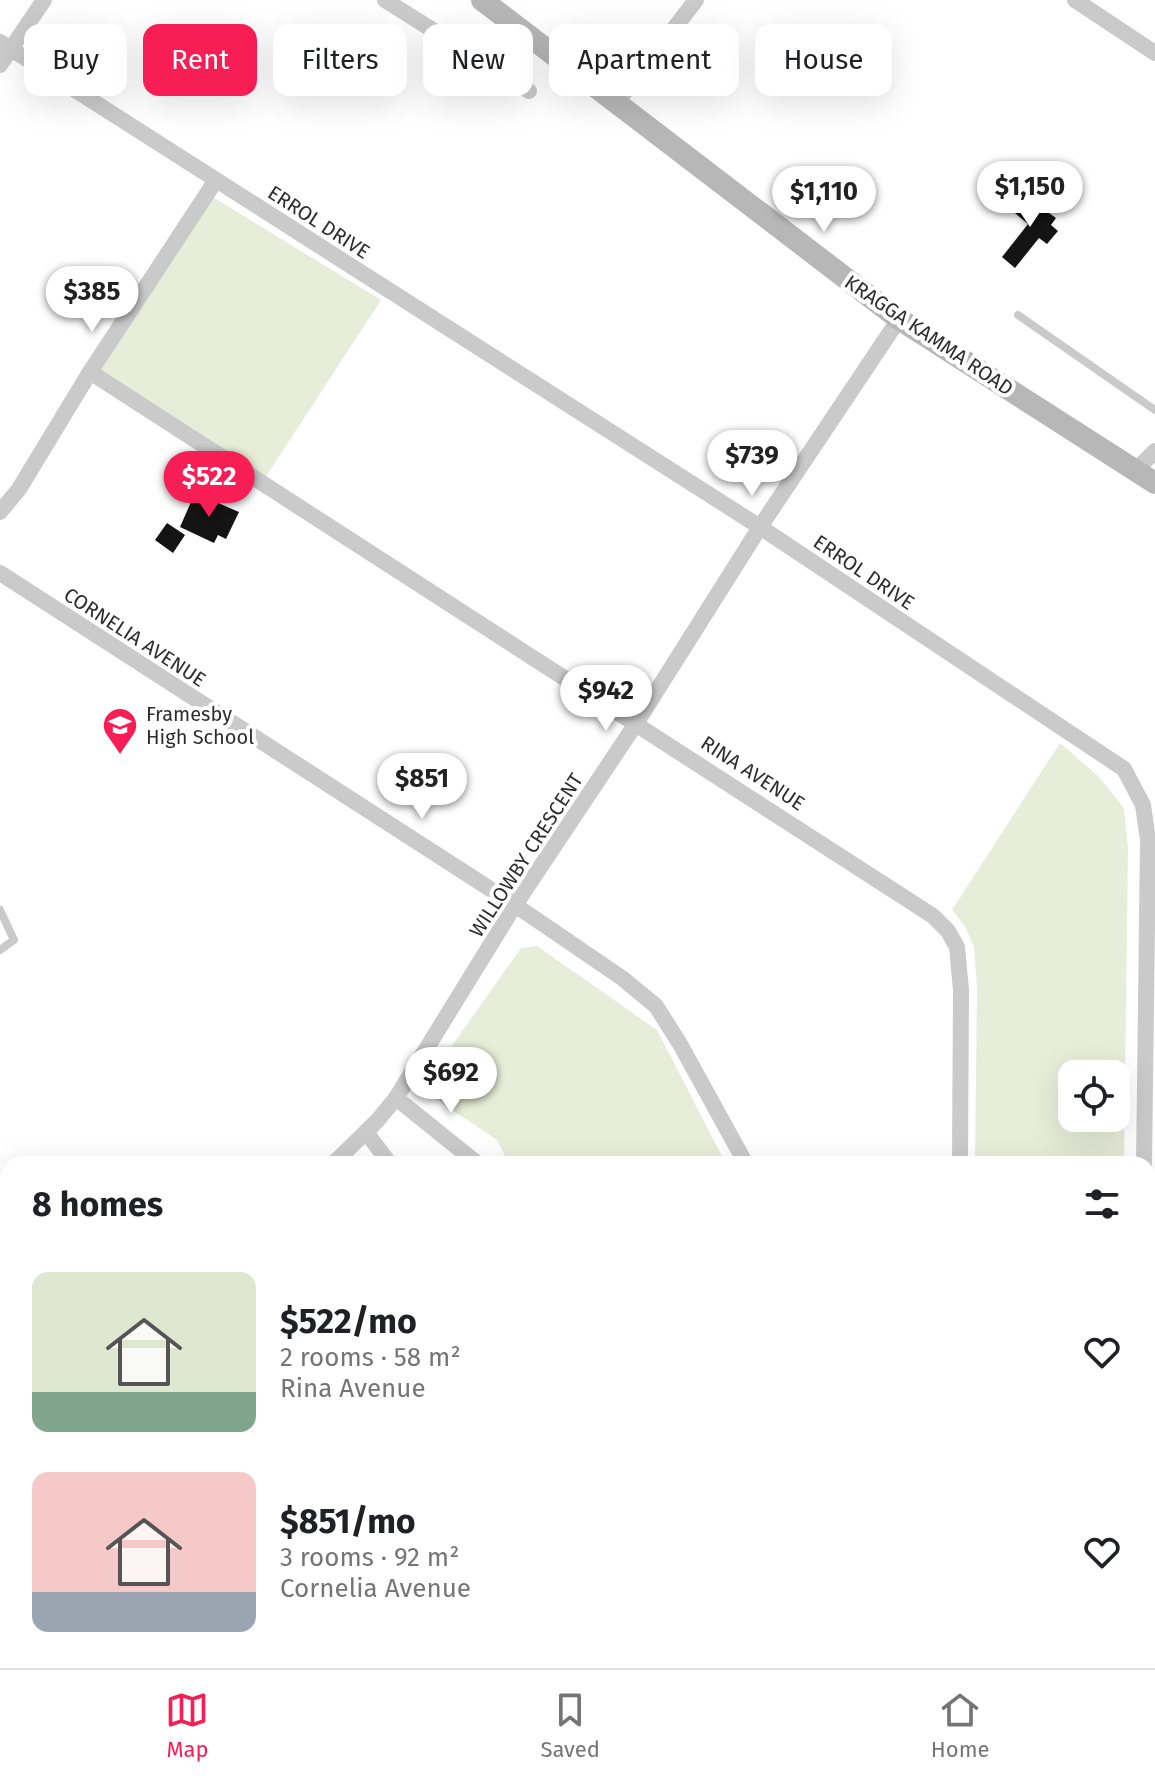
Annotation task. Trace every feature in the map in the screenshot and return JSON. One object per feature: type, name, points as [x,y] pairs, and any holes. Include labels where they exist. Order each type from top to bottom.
[{"type":"main road","name":"KRAGGA KAMMA ROAD","points":[[482,0],[618,101],[771,223],[899,319],[1155,483]]},
{"type":"street","points":[[0,65],[5,46],[44,0]]},
{"type":"street","points":[[385,0],[423,24]]},
{"type":"street","points":[[618,101],[696,0]]},
{"type":"street","points":[[1075,0],[1155,53]]},
{"type":"street","name":"ERROL DRIVE","points":[[5,46],[760,527],[1124,769],[1143,805],[1148,840],[1150,977],[1144,1156]]},
{"type":"street","points":[[0,512],[19,489],[90,372],[216,180]]},
{"type":"street","name":"WILLOWBY CRESCENT","points":[[341,1156],[396,1098],[515,905],[899,319]]},
{"type":"street","name":"RINA AVENUE","points":[[90,372],[914,901],[948,931],[957,947],[961,990],[960,1156]]},
{"type":"street","points":[[1135,471],[1155,451]]},
{"type":"street","name":"CORNELIA AVENUE","points":[[0,573],[515,905],[622,978],[656,1006],[742,1156]]},
{"type":"street","points":[[396,1098],[468,1156]]},
{"type":"street","points":[[366,1132],[384,1156]]},
{"type":"lane","points":[[1018,315],[1155,410]]},
{"type":"lane","points":[[0,910],[14,940],[0,950]]},
{"type":"green space","points":[[211,196],[381,300],[265,478],[101,370]]},
{"type":"green space","points":[[1060,743],[1099,777],[1124,808],[1128,848],[1125,1060],[1058,1060],[1058,1132],[1124,1132],[1124,1156],[975,1156],[977,988],[974,947],[965,926],[952,910]]},
{"type":"green space","points":[[537,946],[657,1030],[722,1156],[505,1156],[497,1140],[433,1097],[429,1078],[521,948]]},
{"type":"building","points":[[1021,193],[1056,218],[1051,225],[1058,231],[1047,244],[1039,238],[1015,268],[1002,257],[1028,224],[1009,208]]},
{"type":"building","points":[[195,493],[239,512],[226,539],[218,535],[214,543],[180,527]]},
{"type":"building","points":[[167,523],[185,535],[173,553],[155,540]]},
{"type":"place","name":"Framesby High School","points":[[120,756]]}]
